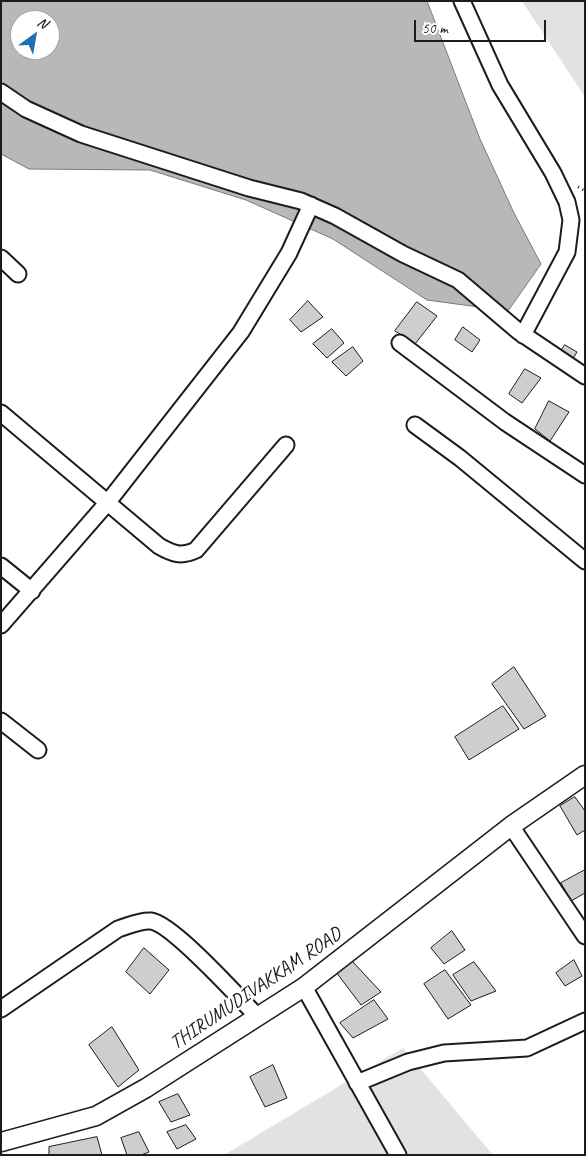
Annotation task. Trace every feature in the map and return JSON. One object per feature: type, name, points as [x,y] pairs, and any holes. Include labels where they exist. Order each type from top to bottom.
[{"type":"street","points":[[462,1],[500,86],[557,180],[567,202],[571,220],[567,252],[523,334]]},
{"type":"street","points":[[1,92],[26,109],[81,134],[249,188],[311,205],[403,254],[458,280],[523,334],[585,376]]},
{"type":"street","points":[[1,625],[108,502],[241,332],[289,253],[311,205]]},
{"type":"street","points":[[1,258],[18,274]]},
{"type":"street","points":[[400,343],[506,422],[585,475]]},
{"type":"street","points":[[1,413],[159,546],[173,554],[185,556],[196,550],[286,444]]},
{"type":"street","points":[[415,425],[460,458],[585,561]]},
{"type":"street","points":[[1,566],[32,591]]},
{"type":"street","points":[[1,721],[38,750]]},
{"type":"street","name":"THIRUMUDIVAKKAM ROAD","points":[[3,1140],[96,1116],[146,1088],[304,987],[510,826],[585,775]]},
{"type":"street","points":[[510,826],[585,936]]},
{"type":"street","points":[[1,1009],[118,929],[139,922],[153,921],[172,933],[257,1016]]},
{"type":"street","points":[[304,987],[398,1155]]},
{"type":"street","points":[[357,1083],[408,1062],[444,1052],[526,1048],[585,1021]]},
{"type":"shaded area","points":[[1,1],[427,1],[480,139],[514,213],[541,264],[508,311],[427,300],[333,239],[246,200],[150,170],[29,169],[1,154]]},
{"type":"shaded area","points":[[522,1],[585,1],[585,97]]},
{"type":"shaded area","points":[[403,1048],[493,1155],[224,1155]]},
{"type":"building","points":[[308,301],[323,317],[301,332],[290,320]]},
{"type":"building","points":[[417,302],[437,316],[415,344],[395,331]]},
{"type":"building","points":[[463,327],[480,340],[472,352],[455,340]]},
{"type":"building","points":[[332,329],[344,343],[327,358],[313,344]]},
{"type":"building","points":[[565,345],[577,352],[569,365],[556,358]]},
{"type":"building","points":[[353,347],[363,361],[346,376],[332,362]]},
{"type":"building","points":[[525,369],[541,378],[522,403],[509,394]]},
{"type":"building","points":[[549,401],[569,412],[550,441],[535,429]]},
{"type":"building","points":[[514,667],[546,716],[524,729],[492,684]]},
{"type":"building","points":[[503,706],[519,729],[469,760],[455,737]]},
{"type":"building","points":[[575,797],[585,811],[585,830],[577,835],[560,806]]},
{"type":"building","points":[[585,870],[585,893],[571,901],[561,883]]},
{"type":"building","points":[[452,931],[465,950],[444,964],[431,948]]},
{"type":"building","points":[[144,948],[169,970],[150,994],[126,972]]},
{"type":"building","points":[[351,960],[381,992],[361,1005],[336,972]]},
{"type":"building","points":[[574,960],[582,976],[565,986],[556,973]]},
{"type":"building","points":[[474,962],[496,991],[471,1001],[453,975]]},
{"type":"building","points":[[445,970],[471,1005],[448,1019],[424,984]]},
{"type":"building","points":[[374,1000],[388,1019],[353,1038],[340,1023]]},
{"type":"building","points":[[112,1027],[139,1070],[118,1087],[89,1045]]},
{"type":"building","points":[[273,1065],[287,1098],[265,1107],[250,1077]]},
{"type":"building","points":[[178,1094],[190,1115],[171,1122],[159,1102]]},
{"type":"building","points":[[186,1125],[196,1139],[177,1149],[167,1132]]},
{"type":"building","points":[[139,1132],[149,1152],[141,1155],[127,1155],[121,1138]]},
{"type":"building","points":[[97,1137],[102,1155],[49,1155],[49,1147]]}]
